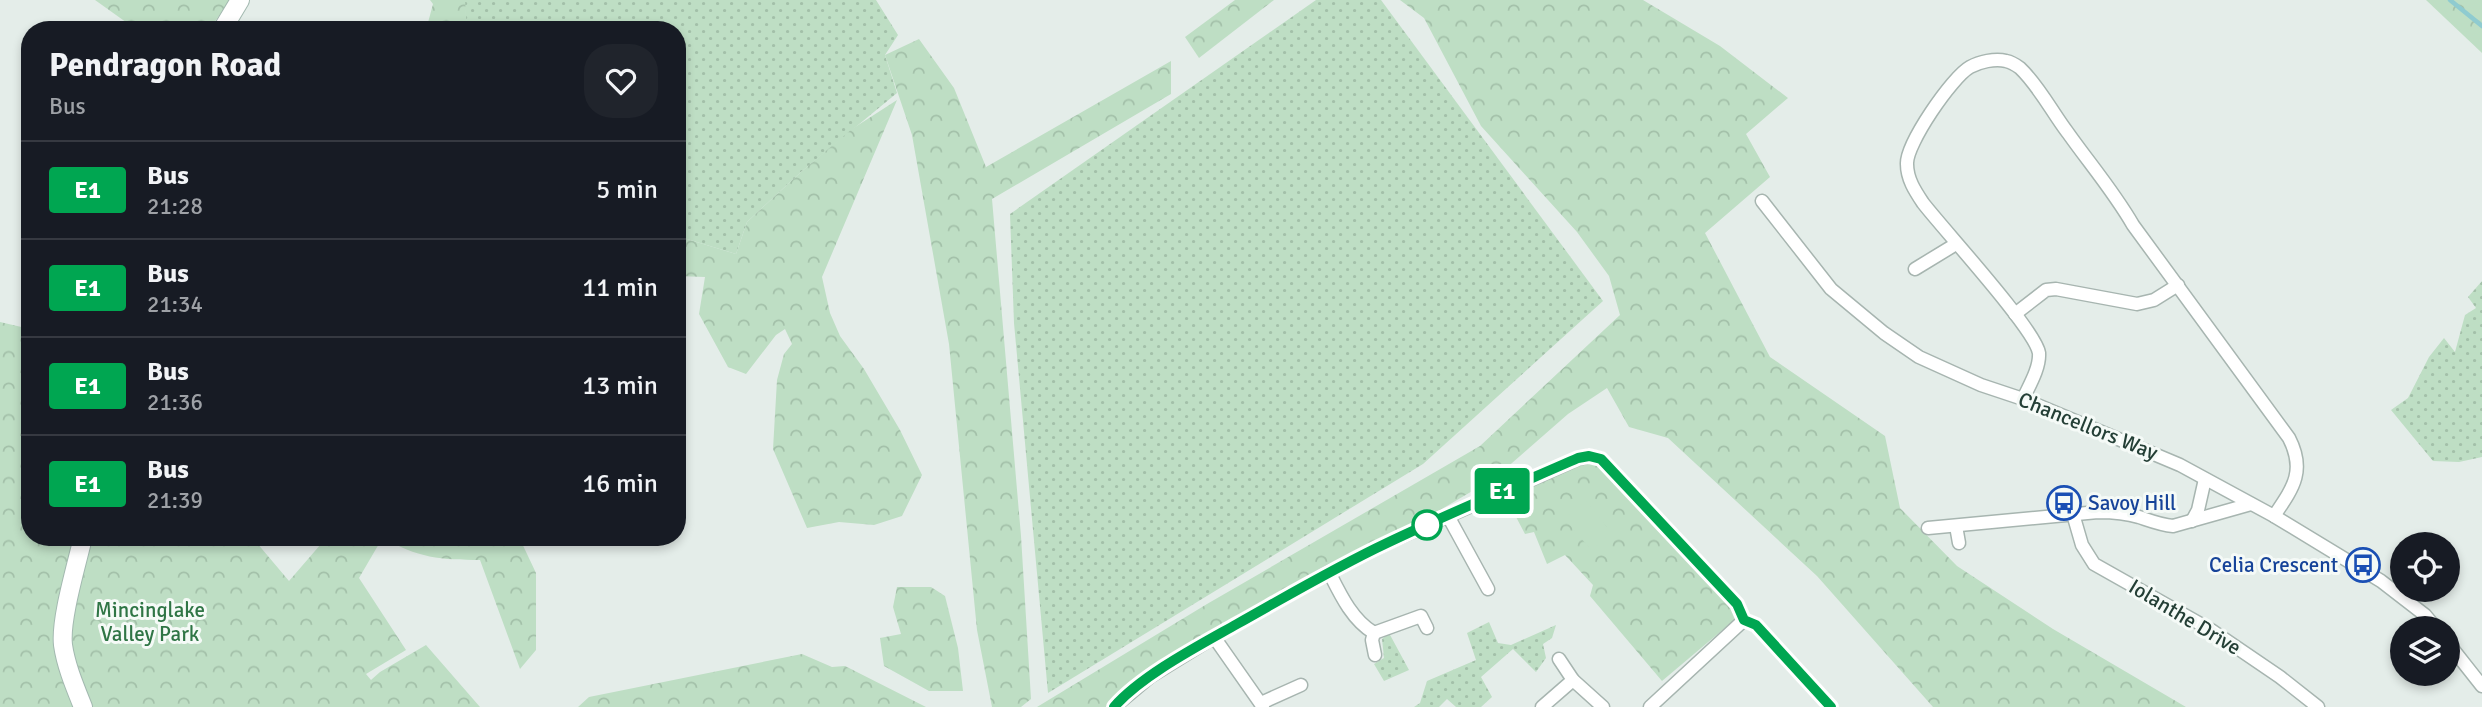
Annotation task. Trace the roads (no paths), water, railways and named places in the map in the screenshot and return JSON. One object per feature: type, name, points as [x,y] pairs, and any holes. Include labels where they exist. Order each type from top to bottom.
[{"type":"street","points":[[227,21],[240,0]]},
{"type":"street","points":[[2023,399],[2037,366],[2039,353],[2015,314],[1955,244],[1912,188],[1908,177],[1907,156],[1915,137],[1953,83],[1969,67],[1989,60],[2004,60],[2020,68],[2034,85],[2067,133],[2117,196],[2133,225],[2289,438],[2297,453],[2298,466],[2286,499],[2274,516]]},
{"type":"street","name":"Chancellors Way","points":[[1762,201],[1831,289],[1884,333],[1919,356],[2163,457],[2274,516],[2381,581],[2427,616]]},
{"type":"street","points":[[1915,269],[1955,244]]},
{"type":"street","points":[[2015,314],[2046,290],[2056,289],[2137,304],[2154,300],[2178,285]]},
{"type":"street","points":[[1114,707],[1152,676],[1214,637],[1329,572],[1578,458],[1589,456],[1601,459],[1737,604],[1744,620],[1756,625],[1831,707]]},
{"type":"street","points":[[2192,521],[2198,510],[2205,479]]},
{"type":"street","points":[[1928,528],[2073,513],[2117,512],[2173,526],[2251,505]]},
{"type":"street","name":"Iolanthe Drive","points":[[2073,513],[2082,545],[2094,564],[2211,630],[2280,677],[2318,707]]},
{"type":"street","points":[[1448,516],[1488,589]]},
{"type":"street","points":[[1956,526],[1959,543]]},
{"type":"street","points":[[81,546],[62,642],[71,677],[83,707]]},
{"type":"street","points":[[1329,572],[1339,594],[1357,619],[1374,633]]},
{"type":"street","points":[[1374,633],[1421,616],[1427,628]]},
{"type":"street","points":[[1650,707],[1744,620]]},
{"type":"street","points":[[1374,633],[1372,640],[1375,655]]},
{"type":"street","points":[[1214,637],[1262,705],[1301,685]]},
{"type":"street","points":[[2460,658],[2482,686]]},
{"type":"street","points":[[1559,660],[1573,680],[1603,707]]},
{"type":"street","points":[[1542,707],[1573,680]]},
{"type":"waterway","points":[[2450,0],[2482,26]]},
{"type":"place","name":"Savoy Hill","points":[[2064,503]]},
{"type":"place","name":"Celia Crescent","points":[[2363,565]]},
{"type":"park label","name":"Mincinglake Valley Park","points":[[150,622]]}]
